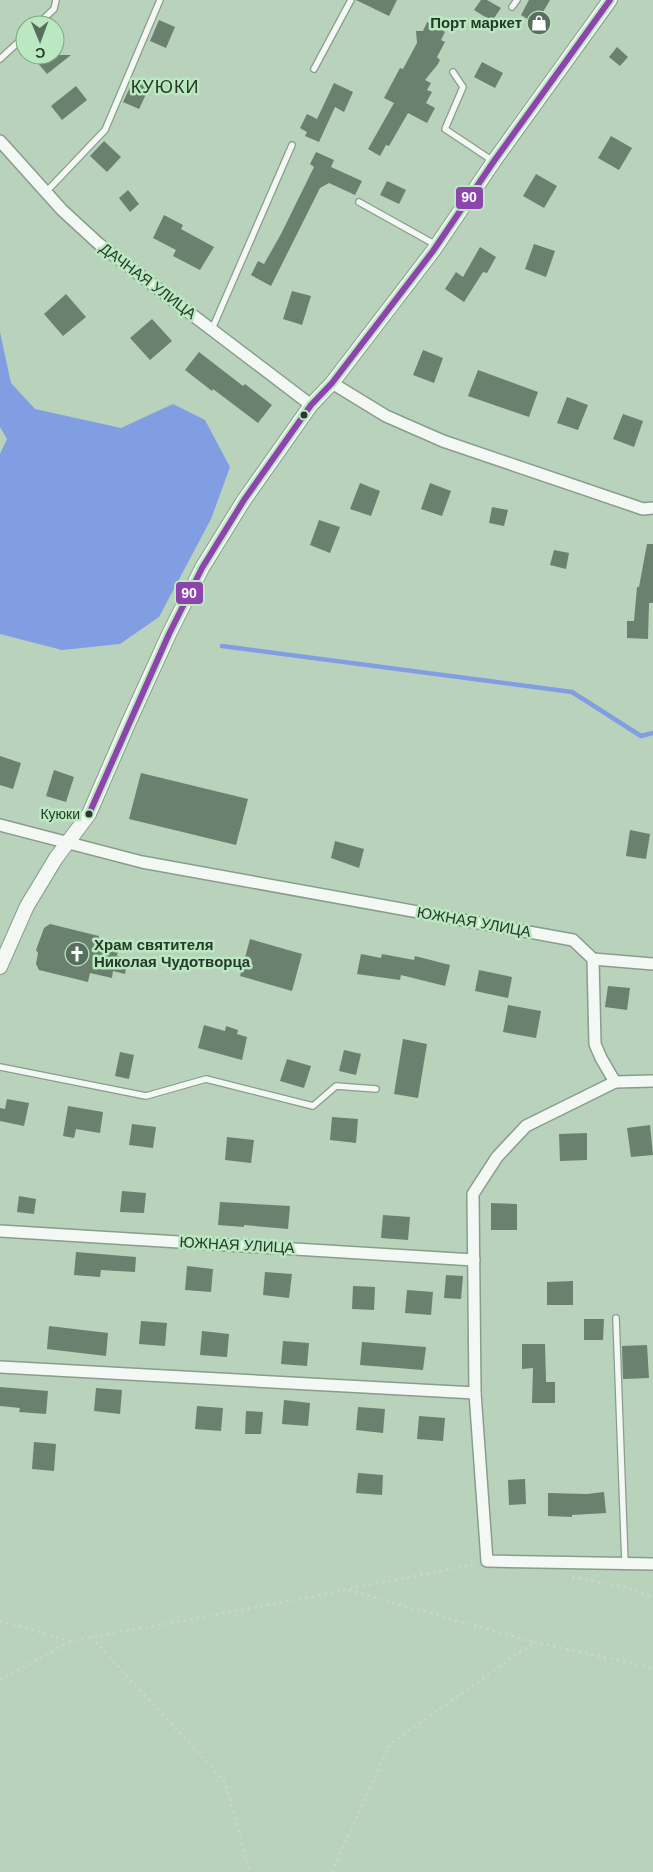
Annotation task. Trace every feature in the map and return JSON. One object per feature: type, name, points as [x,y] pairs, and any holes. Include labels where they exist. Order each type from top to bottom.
[{"type":"street","points":[[0,966],[27,906],[56,858],[89,814],[128,724],[202,568],[244,500],[311,405],[332,383],[437,245],[494,161],[610,0]]},
{"type":"street","name":"ДАЧНАЯ УЛИЦА","points":[[0,142],[62,210],[100,244],[311,405]]},
{"type":"street","points":[[332,383],[386,416],[444,440],[643,509],[653,508]]},
{"type":"street","name":"ЮЖНАЯ УЛИЦА","points":[[0,825],[142,862],[573,940],[593,960]]},
{"type":"street","points":[[615,1082],[600,1058],[595,1044],[593,960],[653,964]]},
{"type":"street","points":[[653,1081],[615,1082],[526,1126],[498,1157],[473,1194],[475,1393],[487,1561],[653,1564]]},
{"type":"street","name":"ЮЖНАЯ УЛИЦА","points":[[0,1231],[474,1260]]},
{"type":"street","points":[[0,1366],[475,1393]]},
{"type":"lane","points":[[48,15],[54,9],[56,0]]},
{"type":"lane","points":[[46,192],[105,130],[160,0]]},
{"type":"lane","points":[[314,69],[351,0]]},
{"type":"lane","points":[[512,7],[516,0]]},
{"type":"lane","points":[[0,59],[15,45]]},
{"type":"lane","points":[[453,72],[463,87],[445,129],[494,161]]},
{"type":"lane","points":[[212,329],[292,145]]},
{"type":"lane","points":[[359,202],[437,245]]},
{"type":"lane","points":[[0,1067],[146,1096],[206,1079],[313,1106],[336,1086],[376,1089]]},
{"type":"lane","points":[[616,1318],[625,1563]]},
{"type":"path","points":[[0,1680],[71,1641],[346,1590],[487,1561]]},
{"type":"path","points":[[346,1590],[534,1642],[653,1668]]},
{"type":"path","points":[[0,1621],[71,1641]]},
{"type":"path","points":[[91,1637],[225,1782],[250,1872]]},
{"type":"path","points":[[332,1872],[390,1744],[534,1642]]},
{"type":"water","points":[[0,332],[11,383],[35,409],[121,428],[173,404],[205,420],[230,467],[211,519],[159,617],[120,644],[62,650],[0,634],[0,454],[7,439],[0,427]]},
{"type":"building","points":[[356,0],[397,0],[389,16]]},
{"type":"building","points":[[481,0],[487,0],[501,8],[492,21],[474,10]]},
{"type":"building","points":[[529,0],[550,0],[536,24],[521,15]]},
{"type":"building","points":[[159,20],[175,27],[166,48],[150,41]]},
{"type":"building","points":[[427,22],[445,32],[441,40],[445,42],[437,57],[440,60],[425,80],[431,83],[427,90],[432,92],[426,103],[435,108],[427,123],[408,113],[389,146],[386,145],[380,156],[368,149],[394,103],[384,98],[400,68],[403,69],[417,43],[416,31],[423,31]]},
{"type":"building","points":[[617,47],[628,57],[620,66],[609,57]]},
{"type":"building","points":[[482,62],[503,73],[495,88],[474,77]]},
{"type":"building","points":[[39,65],[58,65],[47,74]]},
{"type":"building","points":[[133,81],[149,88],[139,109],[123,102]]},
{"type":"building","points":[[334,83],[353,92],[344,112],[335,107],[319,142],[305,136],[307,132],[300,128],[307,114],[317,119]]},
{"type":"building","points":[[76,86],[87,100],[62,120],[51,106]]},
{"type":"building","points":[[611,136],[632,148],[619,170],[598,158]]},
{"type":"building","points":[[104,141],[121,157],[107,172],[90,156]]},
{"type":"building","points":[[316,152],[334,160],[331,167],[362,181],[355,195],[329,183],[320,188],[271,286],[251,275],[258,261],[264,264],[281,234],[314,167],[310,164]]},
{"type":"building","points":[[536,174],[557,186],[544,208],[523,196]]},
{"type":"building","points":[[387,181],[406,190],[399,204],[380,195]]},
{"type":"building","points":[[128,190],[139,204],[130,212],[119,198]]},
{"type":"building","points":[[164,215],[183,225],[181,229],[214,247],[200,270],[173,256],[176,250],[153,238]]},
{"type":"building","points":[[534,244],[555,251],[546,277],[525,269]]},
{"type":"building","points":[[480,247],[496,257],[487,273],[483,272],[464,302],[445,289],[456,272],[463,277]]},
{"type":"building","points":[[292,291],[311,296],[302,325],[283,319]]},
{"type":"building","points":[[66,294],[86,317],[63,336],[44,314]]},
{"type":"building","points":[[152,319],[172,341],[150,360],[130,338]]},
{"type":"building","points":[[423,350],[443,358],[434,383],[413,375]]},
{"type":"building","points":[[199,352],[243,386],[245,384],[272,405],[258,423],[185,370]]},
{"type":"building","points":[[478,370],[538,392],[529,417],[468,396]]},
{"type":"building","points":[[567,397],[588,405],[578,430],[557,423]]},
{"type":"building","points":[[623,414],[643,421],[634,447],[613,439]]},
{"type":"building","points":[[360,483],[380,491],[371,516],[350,509]]},
{"type":"building","points":[[430,483],[451,491],[442,516],[421,509]]},
{"type":"building","points":[[492,507],[508,510],[504,526],[489,523]]},
{"type":"building","points":[[319,520],[340,527],[330,553],[310,545]]},
{"type":"building","points":[[647,544],[653,544],[653,603],[649,603],[648,639],[627,638],[627,621],[634,621],[637,587],[639,587]]},
{"type":"building","points":[[554,550],[569,553],[566,569],[550,565]]},
{"type":"building","points":[[0,756],[21,763],[13,789],[0,785]]},
{"type":"building","points":[[54,770],[74,777],[66,802],[46,796]]},
{"type":"building","points":[[141,773],[248,799],[236,845],[129,819]]},
{"type":"building","points":[[630,830],[650,834],[646,859],[626,856]]},
{"type":"building","points":[[335,841],[364,849],[359,868],[331,858]]},
{"type":"building","name":"Храм святителя Николая Чудотворца","points":[[50,924],[99,936],[97,945],[118,950],[117,956],[128,959],[125,974],[113,971],[112,978],[90,973],[88,982],[39,970],[36,964],[38,953],[36,950],[44,928]]},
{"type":"building","points":[[250,939],[302,954],[292,991],[240,976]]},
{"type":"building","points":[[361,954],[381,958],[382,954],[414,960],[415,956],[450,965],[445,986],[401,975],[400,980],[357,974]]},
{"type":"building","points":[[479,970],[512,977],[508,998],[475,991]]},
{"type":"building","points":[[608,986],[630,988],[627,1010],[605,1007]]},
{"type":"building","points":[[508,1005],[541,1011],[536,1038],[503,1032]]},
{"type":"building","points":[[204,1025],[225,1031],[226,1026],[238,1030],[237,1034],[247,1037],[242,1060],[198,1048]]},
{"type":"building","points":[[403,1039],[427,1044],[418,1098],[394,1094]]},
{"type":"building","points":[[344,1050],[361,1054],[356,1075],[339,1071]]},
{"type":"building","points":[[120,1052],[134,1055],[129,1079],[115,1076]]},
{"type":"building","points":[[287,1059],[311,1066],[304,1088],[280,1081]]},
{"type":"building","points":[[7,1099],[29,1103],[24,1126],[0,1121],[0,1108],[5,1109]]},
{"type":"building","points":[[68,1106],[103,1112],[100,1133],[76,1129],[74,1138],[63,1136]]},
{"type":"building","points":[[332,1117],[358,1119],[356,1143],[330,1140]]},
{"type":"building","points":[[132,1124],[156,1127],[153,1148],[129,1145]]},
{"type":"building","points":[[650,1125],[653,1155],[631,1157],[627,1128]]},
{"type":"building","points":[[587,1133],[587,1160],[560,1161],[559,1134]]},
{"type":"building","points":[[227,1137],[254,1140],[251,1163],[225,1160]]},
{"type":"building","points":[[122,1191],[146,1193],[144,1213],[120,1212]]},
{"type":"building","points":[[19,1196],[36,1199],[34,1214],[17,1212]]},
{"type":"building","points":[[220,1202],[290,1206],[288,1229],[218,1225]]},
{"type":"building","points":[[491,1203],[517,1204],[517,1230],[491,1230]]},
{"type":"building","points":[[383,1215],[410,1217],[408,1240],[381,1238]]},
{"type":"building","points":[[76,1252],[136,1257],[135,1272],[101,1270],[100,1277],[74,1275]]},
{"type":"building","points":[[187,1266],[213,1269],[211,1292],[185,1290]]},
{"type":"building","points":[[265,1272],[292,1274],[289,1298],[263,1295]]},
{"type":"building","points":[[446,1275],[463,1276],[461,1299],[444,1298]]},
{"type":"building","points":[[573,1281],[573,1305],[547,1305],[547,1282]]},
{"type":"building","points":[[353,1286],[375,1287],[374,1310],[352,1309]]},
{"type":"building","points":[[407,1290],[433,1292],[431,1315],[405,1313]]},
{"type":"building","points":[[584,1319],[604,1319],[603,1340],[584,1340]]},
{"type":"building","points":[[141,1321],[167,1323],[165,1346],[139,1344]]},
{"type":"building","points":[[49,1326],[108,1333],[106,1356],[47,1349]]},
{"type":"building","points":[[202,1331],[229,1334],[227,1357],[200,1355]]},
{"type":"building","points":[[283,1341],[309,1343],[307,1366],[281,1364]]},
{"type":"building","points":[[362,1342],[426,1347],[423,1370],[360,1365]]},
{"type":"building","points":[[522,1344],[545,1344],[546,1382],[555,1382],[555,1403],[532,1403],[533,1368],[522,1369]]},
{"type":"building","points":[[647,1345],[649,1378],[623,1379],[622,1346]]},
{"type":"building","points":[[0,1387],[48,1391],[46,1414],[19,1412],[20,1408],[0,1406]]},
{"type":"building","points":[[96,1388],[122,1390],[120,1414],[94,1411]]},
{"type":"building","points":[[284,1400],[310,1403],[308,1426],[282,1424]]},
{"type":"building","points":[[197,1406],[223,1408],[221,1431],[195,1429]]},
{"type":"building","points":[[358,1407],[385,1409],[383,1433],[356,1430]]},
{"type":"building","points":[[246,1411],[263,1412],[261,1434],[245,1434]]},
{"type":"building","points":[[419,1416],[445,1418],[443,1441],[417,1439]]},
{"type":"building","points":[[34,1442],[56,1444],[54,1471],[32,1469]]},
{"type":"building","points":[[358,1473],[383,1475],[382,1495],[356,1493]]},
{"type":"building","points":[[525,1479],[526,1504],[509,1505],[508,1480]]},
{"type":"building","points":[[604,1492],[606,1513],[572,1515],[572,1517],[548,1516],[548,1493],[587,1494]]},
{"type":"waterway","points":[[222,646],[572,692],[641,736],[653,733]]},
{"type":"transit line","name":"90","points":[[89,814],[169,634],[202,568],[244,500],[311,405],[332,383],[433,251],[494,161],[610,0]]},
{"type":"place","name":"Порт маркет","points":[[539,23]]},
{"type":"place","name":"Куюки","points":[[89,814]]},
{"type":"place","name":"Храм святителя Николая Чудотворца","points":[[77,954]]},
{"type":"district","name":"КУЮКИ","points":[[165,87]]}]
